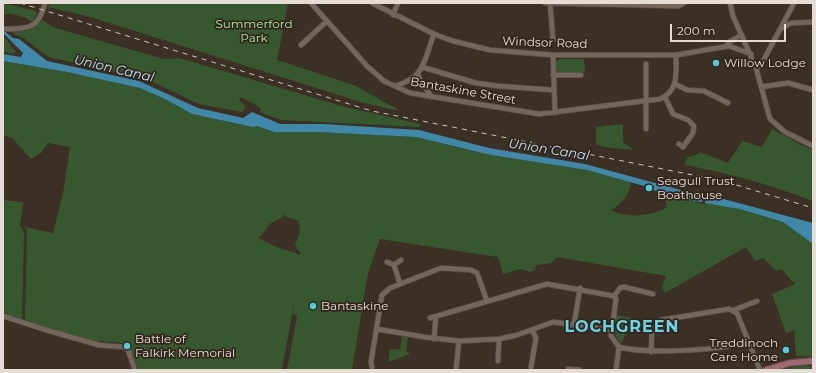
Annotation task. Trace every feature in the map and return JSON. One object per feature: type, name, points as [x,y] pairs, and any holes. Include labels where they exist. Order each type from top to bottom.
[{"type":"main road","points":[[766,370],[790,363],[813,361]]},
{"type":"street","points":[[6,29],[28,28],[37,22],[41,17],[45,3]]},
{"type":"street","name":"Bantaskine Street","points":[[310,3],[362,62],[384,81],[410,93],[539,114],[646,101],[665,97]]},
{"type":"street","name":"Windsor Road","points":[[372,3],[393,15],[434,34],[453,41],[490,50],[553,55],[676,55],[726,46],[735,47],[751,54]]},
{"type":"street","points":[[393,15],[398,3]]},
{"type":"street","points":[[545,3],[679,6],[684,3]]},
{"type":"street","points":[[550,3],[553,40]]},
{"type":"street","points":[[730,3],[733,16],[756,68],[768,114],[775,125],[797,139],[813,146]]},
{"type":"street","points":[[756,68],[761,65],[794,3]]},
{"type":"street","points":[[301,45],[327,21]]},
{"type":"street","points":[[782,28],[791,23],[813,22]]},
{"type":"street","points":[[395,86],[412,80],[418,74],[434,34]]},
{"type":"street","name":"Windsor Road","points":[[726,46],[729,42],[742,35]]},
{"type":"street","points":[[553,55],[553,90],[555,113]]},
{"type":"street","points":[[676,55],[675,84],[665,97],[673,114],[688,120],[694,126],[693,133],[683,147],[679,144]]},
{"type":"street","points":[[646,64],[646,129]]},
{"type":"street","points":[[422,67],[476,83],[553,90]]},
{"type":"street","points":[[418,74],[421,82],[432,97]]},
{"type":"street","points":[[553,75],[581,75]]},
{"type":"street","points":[[761,87],[788,83],[813,90]]},
{"type":"street","points":[[675,84],[687,90],[704,91],[728,102]]},
{"type":"street","points":[[394,265],[401,260]]},
{"type":"street","points":[[387,262],[394,265],[400,284]]},
{"type":"street","points":[[374,367],[371,362],[382,295],[385,291],[441,268],[471,270],[477,273],[480,278],[487,301]]},
{"type":"street","points":[[430,318],[547,284],[580,288],[614,296]]},
{"type":"street","points":[[614,296],[620,288],[624,287],[653,294]]},
{"type":"street","points":[[574,325],[580,288]]},
{"type":"street","points":[[614,296],[616,300],[611,330],[614,341],[619,347],[651,352],[732,346],[749,341]]},
{"type":"street","points":[[651,352],[652,331],[661,320],[725,308],[734,310],[757,301]]},
{"type":"street","points":[[734,310],[737,313],[760,370]]},
{"type":"street","points":[[3,316],[99,345],[124,347],[128,350],[135,370]]},
{"type":"street","points":[[434,339],[436,316]]},
{"type":"street","points":[[377,329],[434,339],[459,341],[499,339],[532,330],[553,322],[611,330]]},
{"type":"street","points":[[531,367],[536,338],[532,330]]},
{"type":"street","points":[[498,361],[499,339]]},
{"type":"street","points":[[456,370],[459,341]]},
{"type":"street","points":[[616,370],[619,347]]},
{"type":"street","points":[[568,369],[579,370]]},
{"type":"green space","points":[[3,3],[36,11],[37,14],[32,22],[18,15],[3,14]]},
{"type":"green space","name":"Summerford Park","points":[[49,3],[288,3],[277,60],[356,86],[400,111],[364,103],[87,16],[48,7]]},
{"type":"green space","points":[[42,20],[53,27],[164,59],[179,58],[345,107],[420,124],[420,127],[280,120],[260,112],[261,108],[241,97],[239,100],[246,107],[242,112],[199,104],[149,80],[49,57],[24,38],[15,35],[12,32],[28,29],[35,26]]},
{"type":"green space","points":[[3,35],[16,52],[14,54],[3,52]]},
{"type":"green space","points":[[559,59],[584,59],[585,73],[558,72],[556,70],[556,62]]},
{"type":"green space","points":[[3,61],[67,72],[140,88],[167,100],[192,114],[252,127],[257,126],[274,132],[318,132],[416,137],[491,155],[587,170],[630,182],[631,185],[626,196],[611,210],[624,215],[654,213],[667,207],[664,193],[703,204],[711,202],[740,209],[783,222],[813,244],[813,357],[796,356],[794,330],[786,333],[772,294],[795,284],[781,269],[776,271],[764,258],[755,261],[746,247],[665,293],[662,288],[666,276],[557,257],[552,263],[536,265],[535,270],[530,272],[521,269],[503,274],[498,257],[380,239],[368,273],[352,370],[287,370],[297,316],[293,314],[294,304],[282,370],[139,370],[127,343],[83,340],[25,321],[27,230],[25,227],[53,233],[63,194],[70,147],[48,143],[41,153],[31,159],[12,138],[3,135]],"holes":[[[284,214],[286,217],[299,221],[300,232],[295,245],[301,254],[298,255],[276,247],[257,237],[261,236],[271,223],[283,217]]]},
{"type":"green space","points":[[623,124],[623,142],[634,150],[604,147],[596,144],[596,127]]},
{"type":"green space","points":[[772,129],[813,150],[813,201],[750,180],[685,165],[687,157],[694,156],[700,152],[728,163],[742,141],[762,147]]},
{"type":"green space","points":[[3,200],[23,202],[20,225],[24,233],[22,320],[3,313]]},
{"type":"green space","points":[[616,315],[636,319],[628,329],[621,344],[614,332]]},
{"type":"green space","points":[[402,336],[408,337],[406,351],[410,354],[388,362],[390,349],[400,350]]},
{"type":"green space","points":[[799,366],[813,366],[813,370],[779,370]]},
{"type":"water","points":[[3,30],[13,38],[19,39],[47,61],[139,81],[198,108],[243,118],[252,112],[280,124],[323,124],[419,130],[489,148],[585,164],[703,196],[702,202],[692,201],[653,190],[654,186],[645,184],[644,186],[587,170],[491,155],[416,137],[318,132],[274,132],[257,126],[253,127],[192,114],[167,100],[140,88],[67,72],[3,61],[3,54],[21,57],[23,53],[3,33]]},
{"type":"water","points":[[706,196],[716,197],[813,223],[813,244],[783,222],[740,209],[705,203]]},
{"type":"railway","points":[[20,3],[372,111],[723,181],[813,208]]},
{"type":"place","name":"Willow Lodge","points":[[716,63]]},
{"type":"place","name":"Seagull Trust Boathouse","points":[[649,188]]},
{"type":"place","name":"Bantaskine","points":[[313,306]]},
{"type":"place","name":"Battle of Falkirk Memorial","points":[[127,346]]},
{"type":"place","name":"Treddinoch Care Home","points":[[786,350]]},
{"type":"district","name":"LOCHGREEN","points":[[622,327]]},
{"type":"water label","name":"Union Canal","points":[[114,69]]},
{"type":"water label","name":"Union Canal","points":[[549,150]]}]
